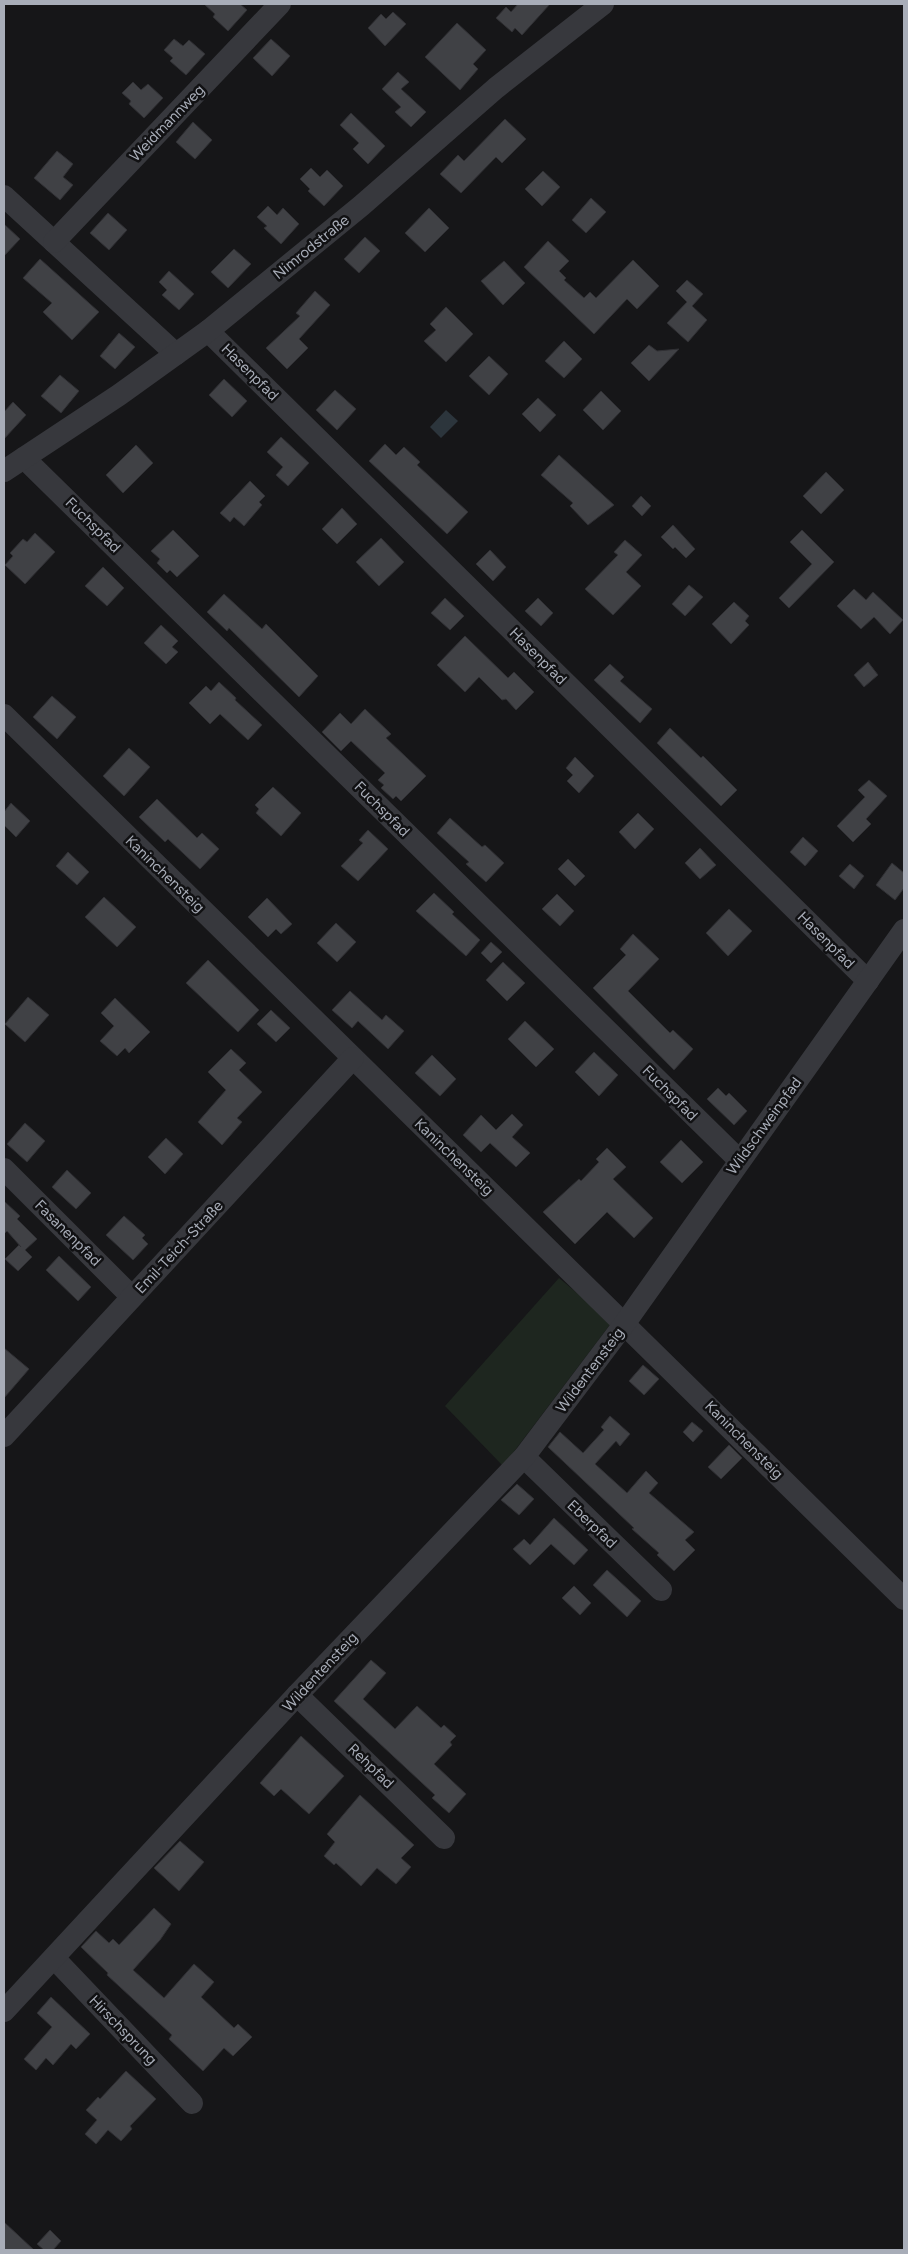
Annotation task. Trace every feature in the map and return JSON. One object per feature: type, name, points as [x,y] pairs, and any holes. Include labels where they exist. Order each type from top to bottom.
[{"type":"street","name":"Weidmannweg","points":[[54,242],[280,4]]},
{"type":"street","name":"Nimrodstraße","points":[[4,470],[208,331],[361,206],[496,88],[603,4]]},
{"type":"street","points":[[4,196],[176,354]]},
{"type":"street","name":"Hasenpfad","points":[[208,331],[868,981]]},
{"type":"street","name":"Fuchspfad","points":[[24,458],[739,1160]]},
{"type":"street","name":"Kaninchensteig","points":[[4,715],[904,1599]]},
{"type":"street","name":"Wildschweinpfad","points":[[625,1323],[904,930]]},
{"type":"street","name":"Emil-Teich-Straße","points":[[4,1436],[353,1058]]},
{"type":"street","name":"Fasanenpfad","points":[[4,1169],[132,1297]]},
{"type":"street","name":"Wildentensteig","points":[[4,2011],[297,1695],[524,1457],[625,1323]]},
{"type":"street","name":"Eberpfad","points":[[524,1457],[660,1590]]},
{"type":"street","name":"Rehpfad","points":[[297,1695],[444,1838]]},
{"type":"street","name":"Hirschsprung","points":[[54,1958],[192,2103]]},
{"type":"shaded area","points":[[446,410],[458,421],[441,438],[430,427]]},
{"type":"shaded area","points":[[559,1278],[612,1322],[503,1466],[445,1406]]},
{"type":"building","points":[[204,4],[240,4],[247,10],[228,31],[213,17],[215,14]]},
{"type":"building","points":[[518,4],[550,4],[522,35],[515,28],[512,32],[496,18],[506,7],[511,12]]},
{"type":"building","points":[[393,12],[406,24],[385,46],[368,28],[381,14],[386,19]]},
{"type":"building","points":[[457,23],[486,50],[473,64],[478,69],[460,90],[425,57]]},
{"type":"building","points":[[174,39],[183,46],[189,40],[205,54],[186,75],[170,61],[173,58],[164,50]]},
{"type":"building","points":[[271,39],[290,56],[272,76],[253,58]]},
{"type":"building","points":[[398,72],[409,82],[401,89],[426,112],[411,127],[395,112],[401,107],[382,89]]},
{"type":"building","points":[[133,82],[141,90],[148,84],[163,98],[144,118],[129,104],[131,101],[122,93]]},
{"type":"building","points":[[351,113],[385,146],[368,164],[353,149],[359,143],[340,125]]},
{"type":"building","points":[[505,119],[526,139],[502,163],[496,157],[461,193],[440,174],[458,155],[464,161]]},
{"type":"building","points":[[193,122],[212,140],[195,159],[176,142]]},
{"type":"building","points":[[57,151],[73,164],[63,177],[73,185],[60,200],[34,178]]},
{"type":"building","points":[[311,168],[320,177],[327,170],[343,186],[324,206],[308,191],[310,189],[300,179]]},
{"type":"building","points":[[543,171],[560,187],[542,206],[525,189]]},
{"type":"building","points":[[591,198],[606,212],[586,233],[572,220]]},
{"type":"building","points":[[268,206],[277,215],[283,208],[299,224],[281,244],[264,228],[267,226],[257,217]]},
{"type":"building","points":[[429,208],[449,228],[425,252],[405,233]]},
{"type":"building","points":[[108,213],[127,230],[109,250],[90,233]]},
{"type":"building","points":[[4,224],[20,239],[4,256]]},
{"type":"building","points":[[365,237],[380,251],[359,273],[344,259]]},
{"type":"building","points":[[548,241],[569,261],[559,271],[566,278],[564,280],[584,298],[590,292],[596,298],[633,260],[659,286],[637,309],[627,299],[594,334],[524,267]]},
{"type":"building","points":[[234,249],[251,264],[228,288],[211,272]]},
{"type":"building","points":[[40,259],[99,312],[72,340],[43,312],[52,303],[23,278]]},
{"type":"building","points":[[504,261],[525,283],[503,305],[481,281]]},
{"type":"building","points":[[169,271],[194,294],[179,310],[162,295],[167,290],[159,282]]},
{"type":"building","points":[[687,280],[703,294],[692,306],[707,320],[688,342],[667,323],[687,302],[676,291]]},
{"type":"building","points":[[315,291],[330,305],[299,339],[308,348],[287,369],[266,348],[300,316],[296,313]]},
{"type":"building","points":[[446,307],[473,334],[446,362],[424,341],[436,330],[430,324]]},
{"type":"building","points":[[119,333],[135,347],[115,369],[100,356]]},
{"type":"building","points":[[564,341],[582,359],[564,378],[545,361]]},
{"type":"building","points":[[649,345],[657,351],[679,349],[649,381],[631,363]]},
{"type":"building","points":[[489,356],[508,374],[489,395],[469,376]]},
{"type":"building","points":[[60,375],[79,391],[61,413],[41,396]]},
{"type":"building","points":[[224,379],[247,401],[232,417],[209,395]]},
{"type":"building","points":[[335,390],[356,409],[337,430],[316,410]]},
{"type":"building","points":[[601,391],[621,411],[603,430],[583,410]]},
{"type":"building","points":[[538,398],[556,415],[540,432],[522,414]]},
{"type":"building","points":[[13,402],[26,415],[4,439],[4,412]]},
{"type":"building","points":[[281,437],[309,463],[288,486],[276,475],[283,467],[267,452]]},
{"type":"building","points":[[385,444],[396,455],[404,447],[420,462],[417,465],[468,512],[447,534],[369,461]]},
{"type":"building","points":[[136,445],[153,463],[123,493],[106,475]]},
{"type":"building","points":[[559,455],[614,505],[588,525],[570,506],[573,503],[541,475]]},
{"type":"building","points":[[826,472],[844,490],[821,514],[803,496]]},
{"type":"building","points":[[250,481],[265,496],[259,502],[262,505],[244,526],[234,517],[230,522],[220,513]]},
{"type":"building","points":[[641,496],[651,506],[642,516],[632,506]]},
{"type":"building","points":[[342,508],[357,524],[337,544],[322,529]]},
{"type":"building","points":[[673,525],[695,549],[686,558],[661,537]]},
{"type":"building","points":[[173,530],[199,556],[177,577],[170,570],[167,573],[157,563],[160,559],[151,551]]},
{"type":"building","points":[[802,530],[834,562],[789,608],[779,598],[812,564],[790,542]]},
{"type":"building","points":[[35,533],[55,552],[25,584],[5,565],[13,556],[10,553],[23,539],[27,542]]},
{"type":"building","points":[[381,538],[404,562],[379,586],[356,562]]},
{"type":"building","points":[[625,540],[642,555],[626,572],[641,586],[613,615],[585,589],[618,555],[614,552]]},
{"type":"building","points":[[490,550],[506,567],[493,581],[476,564]]},
{"type":"building","points":[[103,567],[124,588],[107,606],[85,586]]},
{"type":"building","points":[[689,585],[703,597],[685,616],[672,604]]},
{"type":"building","points":[[854,589],[866,600],[873,592],[903,620],[890,634],[874,617],[861,629],[837,606]]},
{"type":"building","points":[[224,594],[262,629],[266,624],[318,676],[299,697],[229,628],[227,631],[207,612]]},
{"type":"building","points":[[445,598],[464,616],[450,630],[431,613]]},
{"type":"building","points":[[538,598],[553,613],[541,626],[525,611]]},
{"type":"building","points":[[734,602],[749,616],[745,621],[749,625],[731,644],[712,624]]},
{"type":"building","points":[[161,625],[178,641],[172,647],[178,652],[166,664],[144,643]]},
{"type":"building","points":[[465,636],[508,678],[514,672],[534,692],[516,710],[506,699],[502,700],[479,677],[465,692],[437,665]]},
{"type":"building","points":[[868,662],[878,675],[864,687],[854,675]]},
{"type":"building","points":[[610,664],[624,677],[620,681],[652,709],[640,723],[594,680]]},
{"type":"building","points":[[219,682],[262,725],[248,740],[220,714],[210,724],[189,703],[206,686],[211,691]]},
{"type":"building","points":[[52,696],[76,717],[57,739],[33,717]]},
{"type":"building","points":[[365,709],[391,734],[386,738],[426,776],[401,801],[396,796],[393,799],[381,788],[384,785],[378,780],[385,773],[351,741],[341,751],[322,732],[340,713],[351,724]]},
{"type":"building","points":[[670,728],[701,758],[703,756],[737,790],[721,806],[657,743]]},
{"type":"building","points":[[129,748],[150,767],[124,796],[103,776]]},
{"type":"building","points":[[575,757],[594,776],[579,793],[567,781],[573,775],[566,768]]},
{"type":"building","points":[[869,780],[887,796],[866,819],[871,824],[853,842],[837,826],[865,797],[858,790]]},
{"type":"building","points":[[273,787],[301,813],[281,836],[256,813],[259,809],[255,805]]},
{"type":"building","points":[[157,799],[197,838],[202,833],[219,849],[200,869],[168,839],[165,842],[139,817]]},
{"type":"building","points":[[11,803],[30,821],[16,837],[4,825],[4,812]]},
{"type":"building","points":[[638,813],[654,829],[635,849],[619,832]]},
{"type":"building","points":[[450,818],[482,847],[485,845],[504,863],[486,882],[466,864],[469,862],[437,833]]},
{"type":"building","points":[[368,830],[388,849],[358,881],[341,866],[363,843],[359,840]]},
{"type":"building","points":[[803,837],[818,851],[805,866],[790,852]]},
{"type":"building","points":[[700,848],[716,865],[700,879],[685,863]]},
{"type":"building","points":[[68,852],[89,872],[77,885],[56,866]]},
{"type":"building","points":[[568,859],[585,876],[575,886],[558,869]]},
{"type":"building","points":[[892,863],[904,873],[904,888],[895,900],[876,885]]},
{"type":"building","points":[[850,864],[864,876],[854,889],[839,876]]},
{"type":"building","points":[[434,893],[454,912],[452,914],[480,940],[466,956],[416,911]]},
{"type":"building","points":[[557,894],[574,911],[560,926],[542,909]]},
{"type":"building","points":[[104,897],[136,927],[117,947],[85,917]]},
{"type":"building","points":[[267,898],[292,924],[281,934],[276,929],[268,937],[248,917]]},
{"type":"building","points":[[729,909],[752,931],[728,956],[706,933]]},
{"type":"building","points":[[336,923],[356,942],[337,962],[317,943]]},
{"type":"building","points":[[633,934],[659,959],[628,991],[670,1033],[673,1030],[693,1049],[674,1070],[593,988],[626,955],[620,949]]},
{"type":"building","points":[[491,942],[502,952],[491,963],[481,953]]},
{"type":"building","points":[[208,960],[259,1010],[238,1032],[186,983]]},
{"type":"building","points":[[503,962],[525,983],[507,1001],[486,980]]},
{"type":"building","points":[[350,991],[382,1020],[386,1015],[404,1031],[388,1049],[358,1021],[352,1028],[332,1010]]},
{"type":"building","points":[[28,997],[49,1015],[25,1042],[5,1024]]},
{"type":"building","points":[[115,998],[150,1032],[129,1053],[125,1048],[117,1056],[100,1041],[114,1026],[101,1013]]},
{"type":"building","points":[[271,1010],[290,1028],[276,1042],[257,1024]]},
{"type":"building","points":[[525,1021],[554,1049],[536,1067],[508,1039]]},
{"type":"building","points":[[231,1049],[246,1063],[239,1070],[262,1092],[237,1118],[242,1122],[222,1145],[198,1122],[226,1090],[208,1072]]},
{"type":"building","points":[[594,1052],[618,1075],[599,1096],[575,1072]]},
{"type":"building","points":[[432,1055],[456,1079],[440,1096],[415,1073]]},
{"type":"building","points":[[718,1088],[726,1096],[729,1093],[747,1111],[734,1125],[707,1099]]},
{"type":"building","points":[[512,1114],[523,1125],[512,1137],[530,1153],[516,1167],[490,1143],[481,1152],[463,1135],[481,1115],[496,1130]]},
{"type":"building","points":[[25,1123],[45,1141],[27,1162],[7,1144]]},
{"type":"building","points":[[166,1138],[183,1154],[165,1174],[148,1157]]},
{"type":"building","points":[[681,1140],[703,1162],[682,1183],[660,1162]]},
{"type":"building","points":[[607,1148],[626,1167],[613,1179],[653,1218],[634,1238],[607,1212],[575,1244],[543,1212],[579,1179],[581,1181],[599,1162],[596,1159]]},
{"type":"building","points":[[67,1170],[91,1193],[76,1209],[52,1187]]},
{"type":"building","points":[[4,1201],[20,1216],[17,1219],[37,1239],[25,1250],[32,1257],[18,1271],[5,1259],[19,1245],[21,1247],[7,1231],[4,1234]]},
{"type":"building","points":[[124,1216],[145,1235],[142,1238],[148,1244],[133,1260],[106,1235]]},
{"type":"building","points":[[59,1256],[91,1287],[78,1301],[46,1270]]},
{"type":"building","points":[[4,1348],[29,1369],[4,1398]]},
{"type":"building","points":[[643,1365],[659,1379],[644,1395],[629,1381]]},
{"type":"building","points":[[610,1416],[630,1434],[620,1446],[616,1441],[595,1464],[627,1493],[646,1471],[658,1483],[649,1493],[694,1532],[685,1540],[695,1550],[674,1571],[657,1555],[659,1553],[632,1529],[634,1528],[548,1447],[560,1432],[583,1453],[604,1430],[601,1427]]},
{"type":"building","points":[[692,1422],[703,1431],[693,1442],[683,1432]]},
{"type":"building","points":[[729,1445],[742,1458],[721,1479],[708,1467]]},
{"type":"building","points":[[517,1484],[534,1499],[519,1515],[501,1500]]},
{"type":"building","points":[[554,1518],[588,1550],[574,1565],[551,1544],[530,1565],[513,1549],[524,1539],[530,1545]]},
{"type":"building","points":[[607,1570],[641,1601],[627,1617],[593,1585]]},
{"type":"building","points":[[574,1586],[591,1603],[580,1615],[562,1598]]},
{"type":"building","points":[[371,1660],[386,1673],[363,1699],[395,1729],[417,1706],[441,1728],[444,1725],[456,1736],[450,1742],[452,1745],[434,1764],[466,1794],[449,1813],[432,1798],[435,1795],[334,1701]]},
{"type":"building","points":[[301,1736],[344,1776],[309,1814],[281,1789],[274,1796],[260,1783]]},
{"type":"building","points":[[360,1795],[414,1845],[401,1858],[411,1867],[396,1884],[377,1868],[361,1886],[336,1863],[334,1865],[324,1856],[335,1842],[327,1834]]},
{"type":"building","points":[[180,1841],[204,1862],[179,1891],[154,1868]]},
{"type":"building","points":[[154,1908],[171,1924],[160,1940],[133,1970],[164,1998],[194,1964],[214,1982],[201,1997],[234,2028],[238,2024],[252,2037],[233,2056],[224,2048],[203,2071],[169,2039],[172,2035],[107,1975],[108,1973],[81,1947],[96,1931],[109,1943],[113,1939],[119,1945]]},
{"type":"building","points":[[51,1997],[90,2034],[76,2049],[71,2044],[53,2065],[46,2058],[36,2070],[24,2059],[52,2027],[37,2013]]},
{"type":"building","points":[[126,2071],[156,2099],[130,2126],[132,2129],[121,2141],[108,2130],[96,2144],[85,2134],[97,2120],[86,2110],[98,2097],[100,2099]]},
{"type":"building","points":[[4,2222],[34,2250],[4,2250]]},
{"type":"building","points":[[50,2230],[61,2241],[53,2250],[44,2250],[37,2244]]}]
